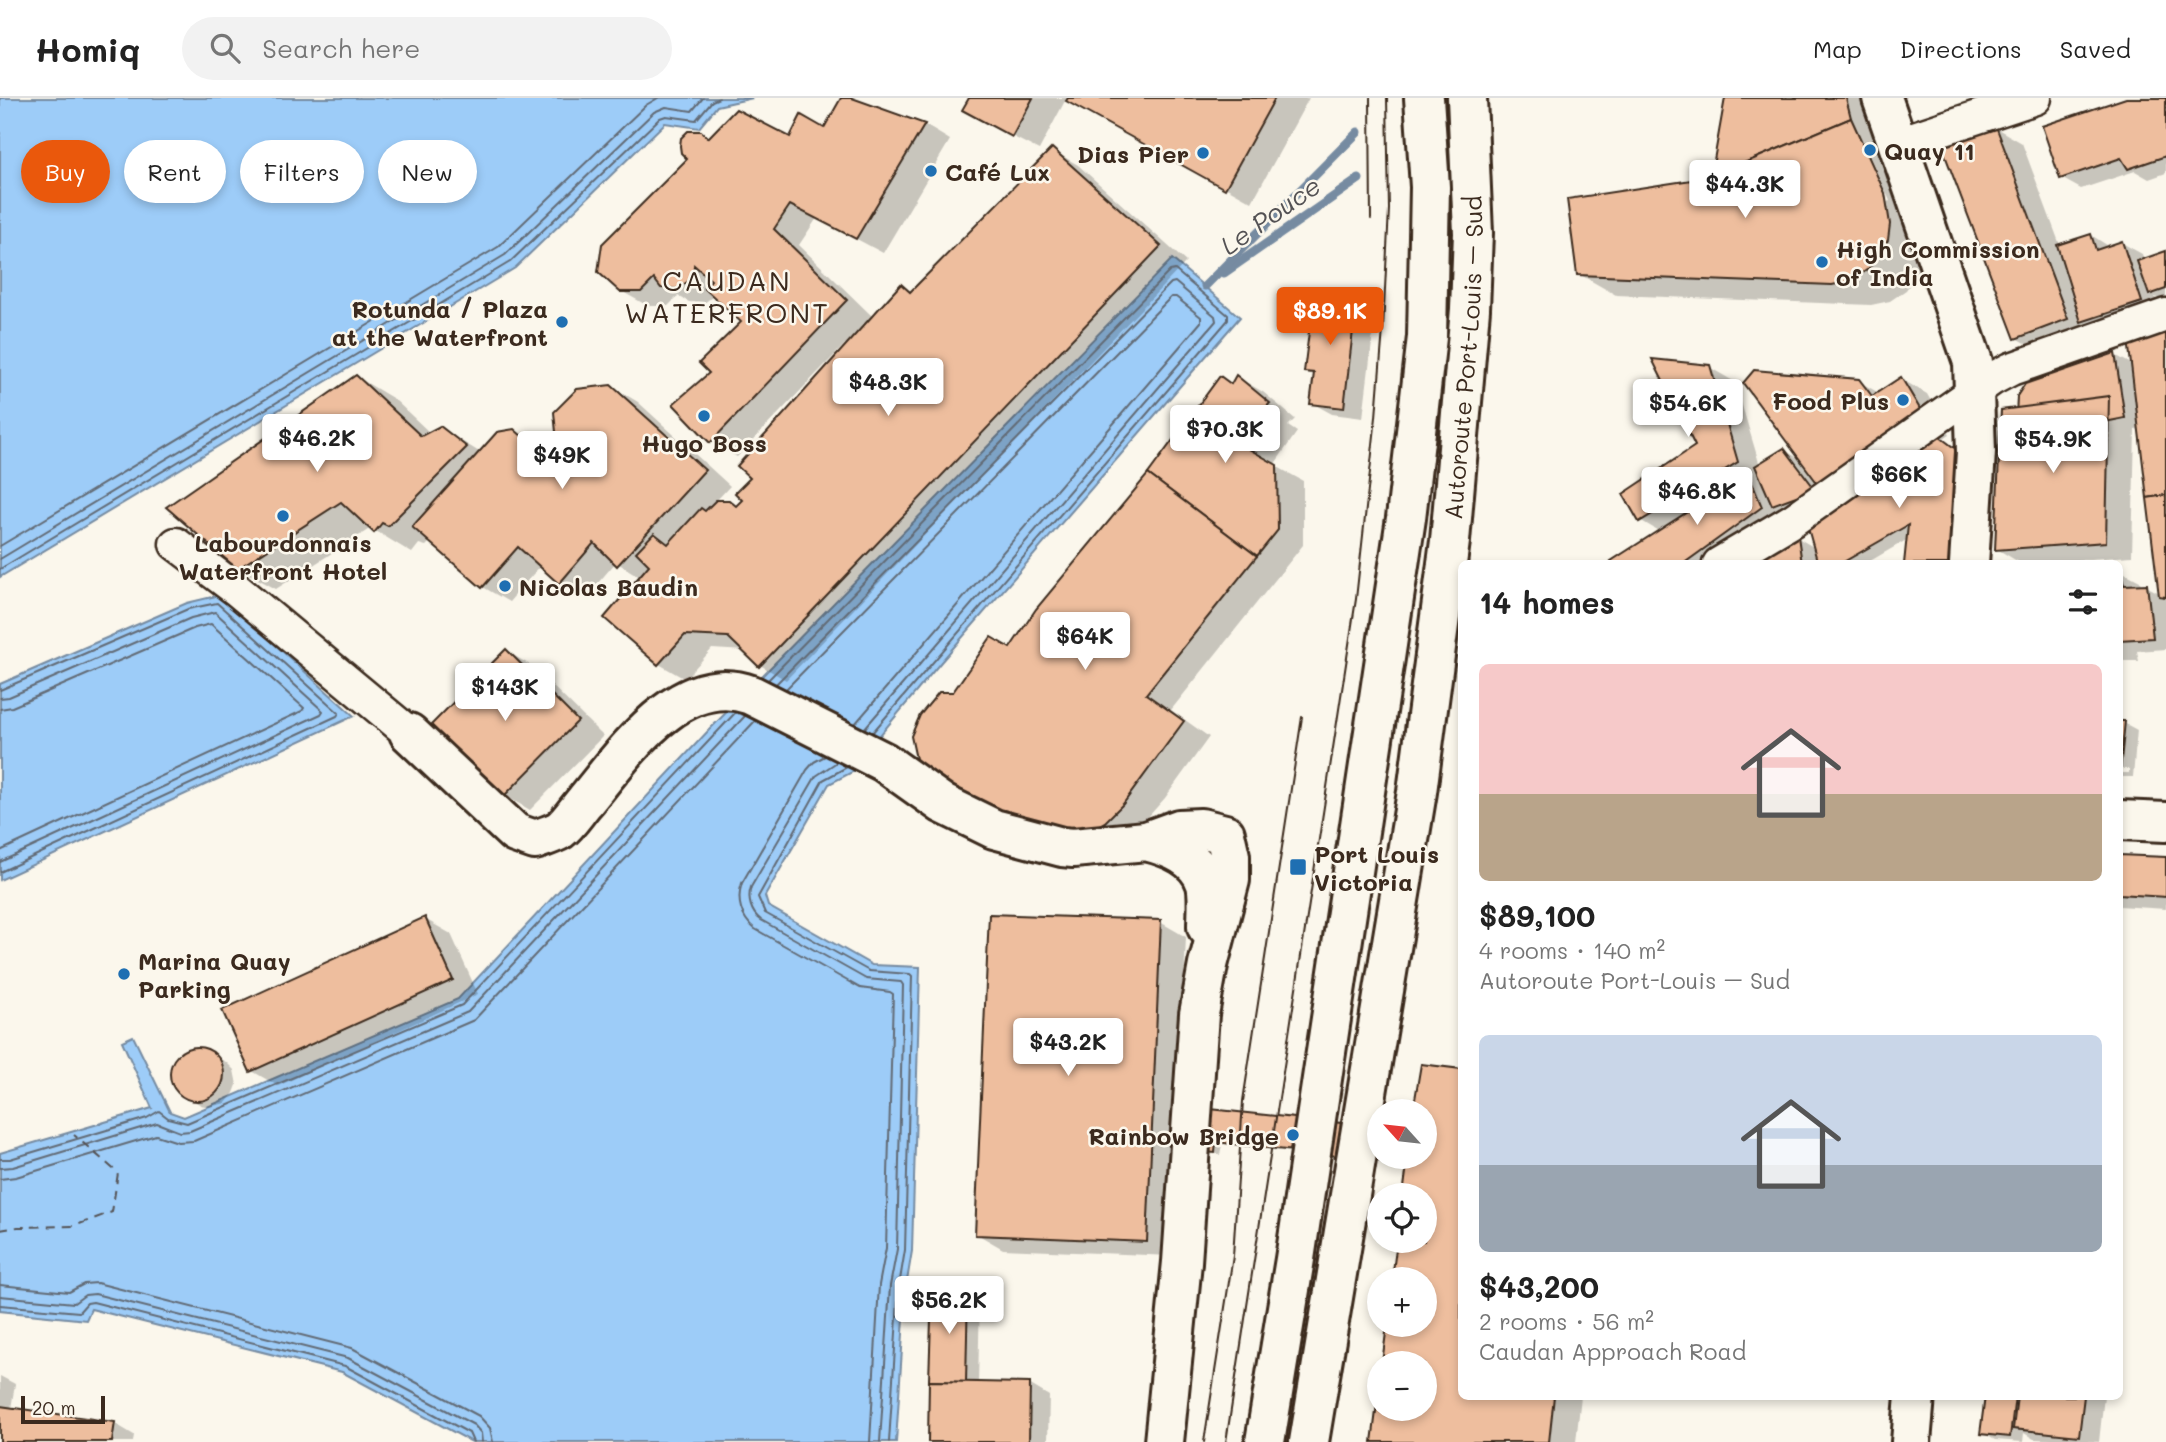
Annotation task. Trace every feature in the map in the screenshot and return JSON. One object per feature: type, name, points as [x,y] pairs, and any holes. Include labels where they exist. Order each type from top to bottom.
[{"type":"main road","name":"Autoroute Port-Louis – Sud","points":[[1265,1442],[1406,518],[1427,337],[1430,187],[1424,98]]},
{"type":"main road","name":"Autoroute Port-Louis – Sud","points":[[1309,1442],[1415,805],[1450,541],[1471,309],[1473,233],[1467,98]]},
{"type":"main road","points":[[1882,98],[1973,362],[1976,453],[1969,560]]},
{"type":"main road","points":[[409,733],[515,833],[535,840],[561,829],[639,735],[673,707],[705,692],[737,690],[884,762],[943,804],[994,829],[1062,847],[1146,841],[1179,829],[1201,828],[1225,834],[1230,856],[1230,880],[1208,964],[1199,1014],[1182,1262],[1164,1442]]},
{"type":"main road","points":[[2123,820],[2166,822]]},
{"type":"main road","points":[[1911,1442],[1915,1400]]},
{"type":"street","points":[[1899,144],[2035,98]]},
{"type":"street","points":[[1725,560],[1793,520],[1974,391],[2011,369],[2166,315]]},
{"type":"street","points":[[176,544],[237,590],[409,733]]},
{"type":"water","points":[[0,98],[753,98],[717,106],[699,128],[665,123],[515,268],[0,577]]},
{"type":"water","points":[[1172,259],[1240,317],[941,662],[875,741],[860,768],[829,784],[765,896],[768,906],[872,965],[920,967],[912,1251],[906,1287],[896,1442],[472,1442],[342,1372],[91,1309],[86,1320],[0,1311],[0,1153],[152,1108],[122,1041],[133,1036],[170,1112],[184,1117],[458,999],[709,730]]},
{"type":"water","points":[[220,595],[354,716],[0,880],[0,684],[187,603]]},
{"type":"building","points":[[841,98],[852,98],[925,124],[856,239],[790,205],[774,229],[847,300],[710,443],[673,404],[709,373],[699,363],[741,322],[704,288],[711,280],[694,265],[693,278],[677,289],[661,288],[654,279],[641,292],[620,292],[598,272],[602,244],[687,159],[681,153],[680,146],[681,138],[688,131],[701,131],[708,138],[736,109],[790,137],[801,115],[824,128]]},
{"type":"building","points":[[969,98],[1033,98],[1012,137],[962,110]]},
{"type":"building","name":"Dias Pier","points":[[1068,98],[1275,98],[1225,189],[1066,101]]},
{"type":"building","points":[[1725,98],[1846,98],[1851,118],[1711,177]]},
{"type":"building","points":[[2126,98],[2166,98],[2166,156],[2128,169],[2121,158],[2060,179],[2042,126]]},
{"type":"building","points":[[1851,118],[1885,193],[1890,224],[1888,240],[1879,256],[1852,281],[1832,285],[1577,275],[1567,199],[1711,177]]},
{"type":"building","points":[[1996,126],[2068,319],[2015,339],[1942,147]]},
{"type":"building","points":[[1052,148],[1161,246],[759,667],[728,637],[685,635],[658,665],[604,618],[649,565],[636,552],[654,533],[668,544],[701,508],[705,511],[716,500],[729,500],[736,506],[742,500],[735,493],[750,478],[737,466],[901,284],[910,292]]},
{"type":"building","points":[[2091,234],[2096,250],[2122,241],[2142,302],[2081,322],[2057,245]]},
{"type":"building","points":[[2166,251],[2166,289],[2149,295],[2137,261]]},
{"type":"building","points":[[1314,291],[1357,296],[1344,408],[1310,404],[1314,373],[1304,372]]},
{"type":"building","points":[[2166,327],[2166,495],[2147,498],[2128,339]]},
{"type":"building","points":[[2115,353],[2125,418],[2020,439],[2015,437],[2017,396],[2025,384]]},
{"type":"building","points":[[1652,359],[1710,365],[1738,462],[1639,522],[1623,494],[1695,446]]},
{"type":"building","points":[[1754,370],[1859,379],[1872,396],[1901,377],[1926,419],[1821,488],[1743,383]]},
{"type":"building","points":[[356,375],[421,436],[440,426],[467,447],[388,526],[382,523],[374,533],[341,502],[237,569],[166,507]]},
{"type":"building","points":[[1236,375],[1270,403],[1264,410],[1272,416],[1249,449],[1277,465],[1278,530],[1257,556],[1148,474],[1220,376],[1231,384]]},
{"type":"building","points":[[611,385],[705,470],[617,566],[594,543],[559,584],[518,547],[482,588],[412,527],[497,432],[514,429],[549,460],[561,446],[557,442],[554,412],[577,389]]},
{"type":"building","points":[[2109,396],[2106,542],[1995,550],[2001,410]]},
{"type":"building","points":[[1936,434],[1961,453],[1952,560],[1904,560],[1908,525],[1847,560],[1817,560],[1808,528]]},
{"type":"building","points":[[1784,448],[1815,489],[1772,505],[1755,466]]},
{"type":"building","points":[[1748,473],[1762,507],[1689,560],[1613,560]]},
{"type":"building","points":[[1148,474],[1257,556],[1146,694],[1184,721],[1123,804],[1105,822],[1083,834],[983,806],[934,779],[916,759],[911,736],[920,715],[939,692],[953,692],[991,637],[1010,648],[1036,609]]},
{"type":"building","points":[[2166,495],[2166,597],[2159,596],[2147,498]]},
{"type":"building","points":[[1798,536],[1801,560],[1753,560]]},
{"type":"building","points":[[2123,582],[2124,585],[2147,584],[2153,638],[2123,640]]},
{"type":"building","points":[[506,649],[578,721],[503,797],[431,725]]},
{"type":"building","points":[[2123,855],[2166,857],[2166,897],[2123,894]]},
{"type":"building","points":[[989,914],[1161,920],[1147,1242],[975,1235]]},
{"type":"building","points":[[425,917],[453,980],[250,1072],[222,1010]]},
{"type":"building","points":[[197,1047],[216,1055],[224,1074],[216,1093],[197,1101],[178,1093],[170,1074],[178,1055]]},
{"type":"building","points":[[1421,1064],[1458,1069],[1458,1400],[1554,1400],[1549,1442],[1372,1442],[1375,1421],[1437,1421],[1437,1351],[1384,1351],[1385,1337],[1437,1337],[1437,1267],[1394,1267],[1395,1253],[1437,1253],[1437,1183],[1405,1183],[1406,1169],[1437,1169],[1437,1099],[1415,1099]]},
{"type":"building","name":"Rainbow Bridge","points":[[1210,1109],[1367,1126],[1367,1159],[1216,1142],[1215,1153],[1205,1152]]},
{"type":"building","points":[[932,1289],[968,1290],[966,1382],[929,1381]]},
{"type":"building","points":[[929,1381],[1030,1383],[1029,1442],[928,1442]]},
{"type":"building","points":[[1984,1400],[2015,1400],[2010,1437],[1980,1434]]},
{"type":"building","points":[[2017,1400],[2084,1400],[2079,1436],[2013,1429]]},
{"type":"building","points":[[0,1406],[115,1422],[112,1442],[0,1442]]},
{"type":"waterway","points":[[1205,286],[1358,132]]},
{"type":"waterway","name":"Le Pouce","points":[[1224,273],[1359,179]]},
{"type":"ferry route","points":[[0,1230],[74,1226],[112,1212],[118,1173],[74,1135]]},
{"type":"tram line","points":[[1370,98],[1371,219]]},
{"type":"tram line","points":[[1226,1442],[1356,599],[1383,329],[1389,209],[1387,98]]},
{"type":"tram line","points":[[1204,1442],[1233,1256],[1243,1101],[1302,717]]},
{"type":"place","name":"Quay 11","points":[[1870,150]]},
{"type":"place","name":"Dias Pier","points":[[1203,153]]},
{"type":"place","name":"Café Lux","points":[[931,171]]},
{"type":"place","name":"High Commission of India","points":[[1822,262]]},
{"type":"place","name":"Rotunda / Plaza at the Waterfront","points":[[562,322]]},
{"type":"place","name":"Food Plus","points":[[1903,400]]},
{"type":"place","name":"Hugo Boss","points":[[704,416]]},
{"type":"place","name":"Labourdonnais Waterfront Hotel","points":[[283,516]]},
{"type":"place","name":"Nicolas Baudin","points":[[505,586]]},
{"type":"place","name":"Port Louis Victoria","points":[[1298,867]]},
{"type":"place","name":"Marina Quay Parking","points":[[124,974]]},
{"type":"place","name":"Rainbow Bridge","points":[[1293,1135]]},
{"type":"district","name":"CAUDAN WATERFRONT","points":[[727,296]]}]
